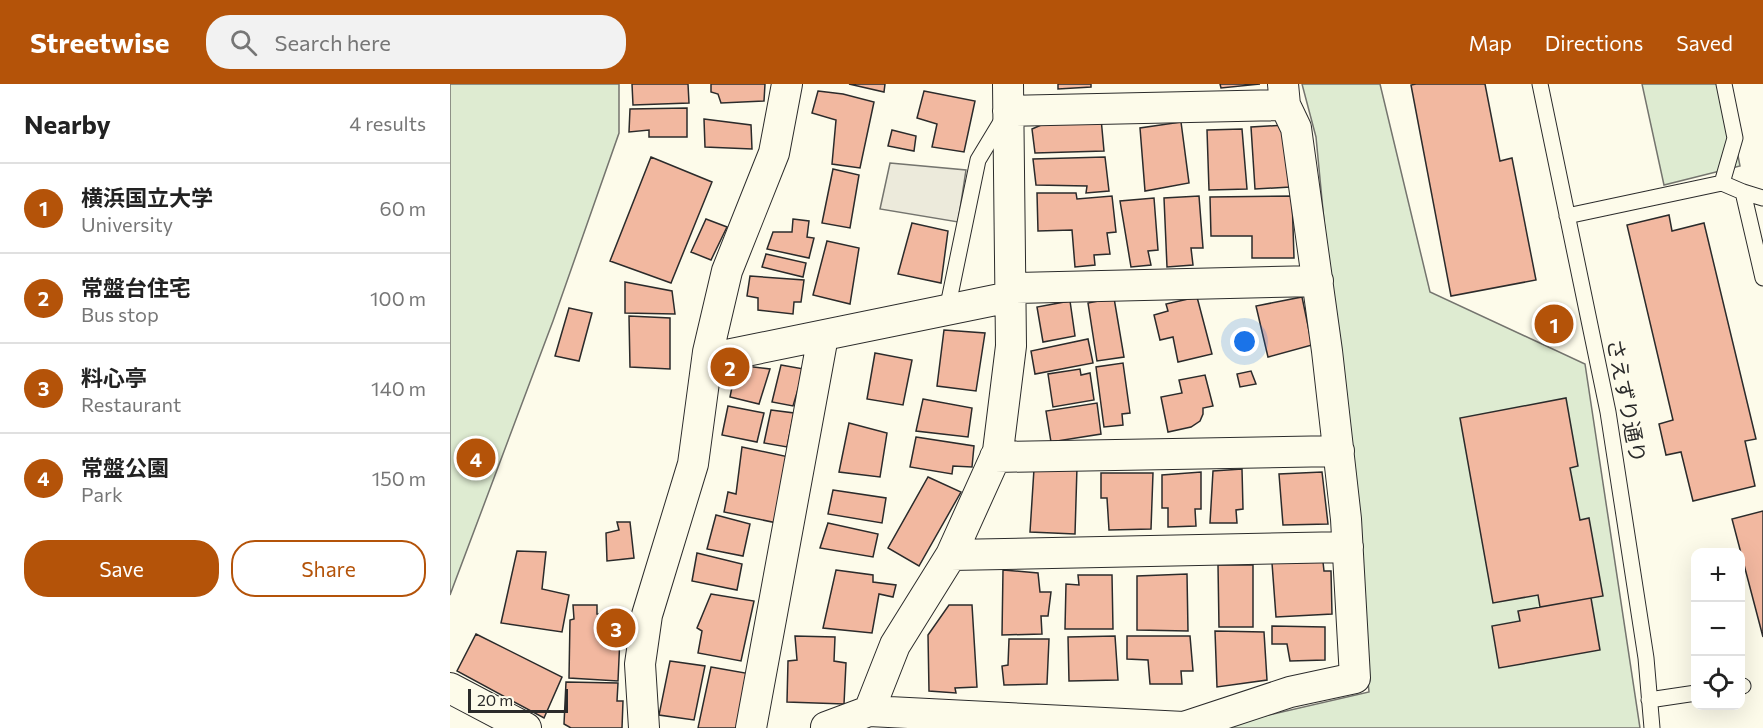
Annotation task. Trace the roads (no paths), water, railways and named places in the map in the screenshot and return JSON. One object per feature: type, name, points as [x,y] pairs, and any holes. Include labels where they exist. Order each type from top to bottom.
[{"type":"street","points":[[644,728],[640,664],[647,615],[693,464],[707,359],[727,270],[774,153],[787,84]]},
{"type":"street","points":[[826,727],[869,711],[1184,727],[1290,692],[1355,678],[1348,547],[1339,450],[1296,128],[1284,94],[1008,97],[1011,346],[998,451],[951,555],[895,645],[869,711]]},
{"type":"street","points":[[707,359],[947,310],[1010,293],[1318,281]]},
{"type":"street","points":[[751,728],[823,336]]},
{"type":"street","points":[[995,457],[1339,450]]},
{"type":"street","points":[[951,555],[1348,547]]},
{"type":"street","points":[[450,688],[526,728]]},
{"type":"lane","name":"さえずり通り","points":[[1539,84],[1608,412],[1643,636],[1652,728]]},
{"type":"lane","points":[[1722,183],[1735,138],[1724,84]]},
{"type":"lane","points":[[947,310],[978,160],[1008,97]]},
{"type":"lane","points":[[1567,216],[1722,183],[1763,198]]},
{"type":"lane","points":[[1743,192],[1763,279]]},
{"type":"lane","points":[[1649,700],[1691,694]]},
{"type":"place","name":"横浜国立大学","points":[[1554,324]]},
{"type":"place","name":"常盤台住宅","points":[[730,367]]},
{"type":"place","name":"常盤公園","points":[[476,458]]},
{"type":"place","name":"料心亭","points":[[616,628]]}]
